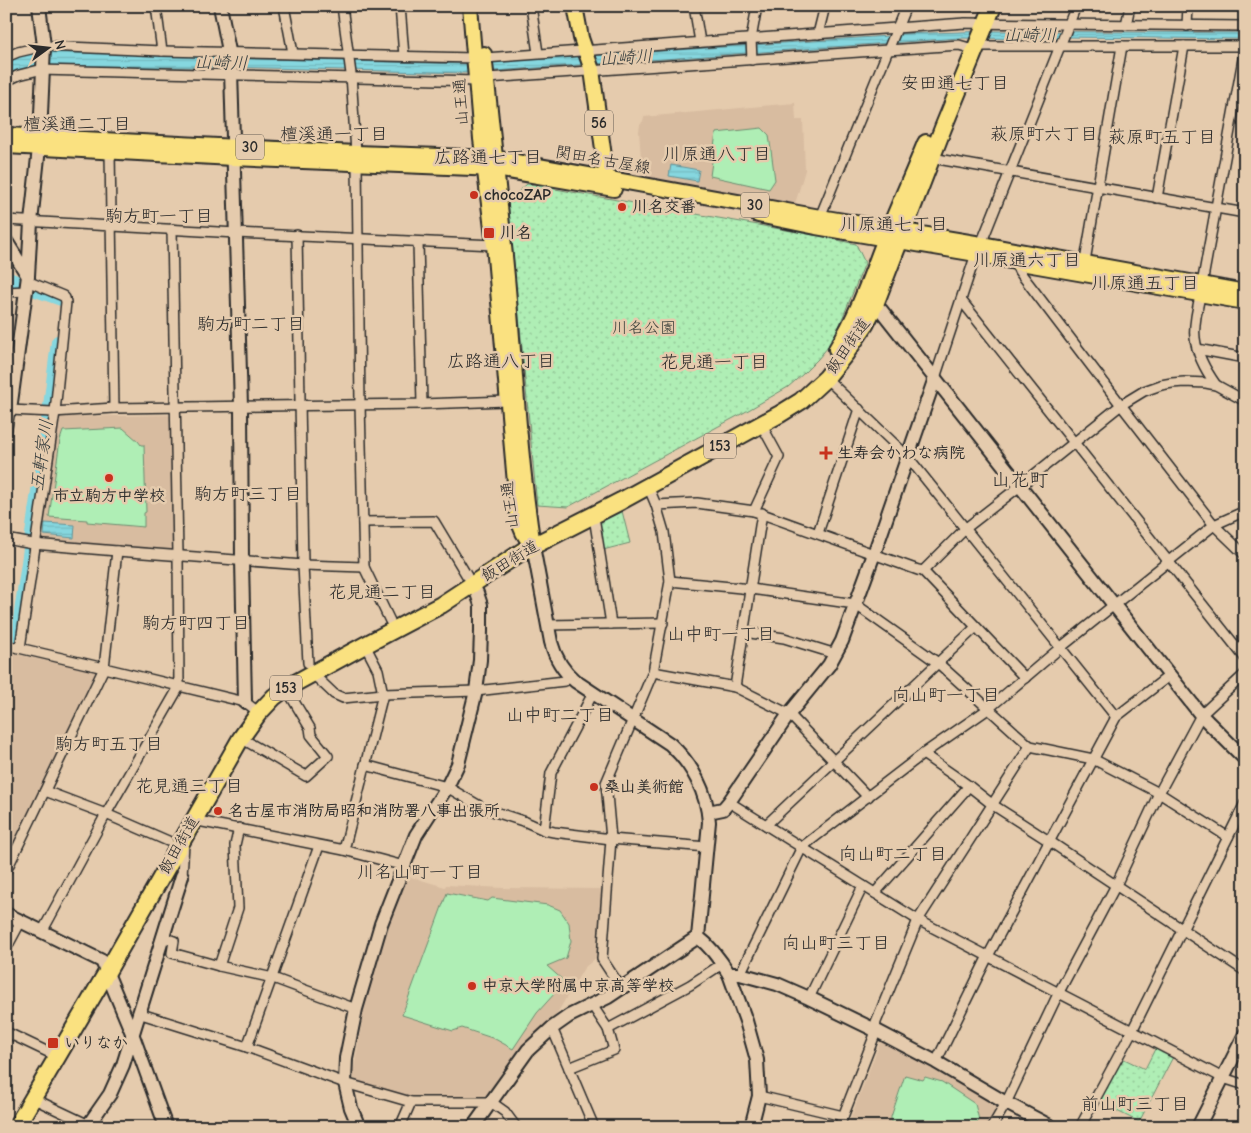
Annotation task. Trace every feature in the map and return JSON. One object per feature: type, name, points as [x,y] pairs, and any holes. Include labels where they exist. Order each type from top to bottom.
[{"type":"highway","name":"飯田街道","points":[[980,25],[982,6]]},
{"type":"highway","name":"飯田街道","points":[[530,540],[592,516],[648,486],[801,401],[826,378],[858,337],[895,234],[980,25],[992,6]]},
{"type":"highway","name":"飯田街道","points":[[895,234],[932,158],[972,44]]},
{"type":"highway","name":"飯田街道","points":[[7,1127],[50,1053],[184,836],[241,738],[252,708],[274,697],[310,668],[390,621],[470,580],[530,540],[791,396],[812,379],[830,360],[846,334],[868,305]]},
{"type":"highway","name":"飯田街道","points":[[16,1127],[104,967],[168,841],[240,721],[278,682],[365,645],[441,605],[470,580]]},
{"type":"main road","name":"山王通","points":[[470,6],[480,59],[490,163],[494,245],[518,517],[520,528],[530,540]]},
{"type":"main road","name":"山王通","points":[[480,6],[480,59]]},
{"type":"main road","name":"56","points":[[575,6],[581,38],[592,69],[607,183]]},
{"type":"main road","name":"関田名古屋線","points":[[6,135],[39,143],[110,152],[233,152]]},
{"type":"main road","name":"関田名古屋線","points":[[6,146],[39,143],[490,163],[820,217],[895,234],[1201,290],[1245,302]]},
{"type":"main road","name":"山王通","points":[[490,163],[507,275],[530,540]]},
{"type":"main road","name":"関田名古屋線","points":[[607,183],[816,226],[895,234]]},
{"type":"main road","name":"関田名古屋線","points":[[979,249],[1015,262],[1084,269]]},
{"type":"main road","name":"関田名古屋線","points":[[1201,290],[1245,292]]},
{"type":"street","points":[[6,434],[27,282],[39,143],[44,48],[38,6]]},
{"type":"street","points":[[156,6],[162,50]]},
{"type":"street","points":[[6,645],[179,687],[252,708],[242,560],[241,406],[231,72],[220,6]]},
{"type":"street","points":[[284,6],[293,53]]},
{"type":"street","points":[[342,6],[351,76],[356,158],[364,567],[390,621]]},
{"type":"street","points":[[400,6],[404,56]]},
{"type":"street","points":[[531,6],[538,53]]},
{"type":"street","points":[[694,6],[700,42]]},
{"type":"street","points":[[752,60],[751,39],[757,6]]},
{"type":"street","points":[[818,34],[825,6]]},
{"type":"street","points":[[820,217],[906,6]]},
{"type":"street","points":[[708,812],[723,809],[729,802],[789,714],[829,665],[842,641],[874,554],[979,249],[1076,6]]},
{"type":"street","points":[[1126,25],[1130,6]]},
{"type":"street","points":[[1187,26],[1188,6]]},
{"type":"street","points":[[6,57],[18,52],[44,48],[348,54],[480,59],[538,53],[980,25],[1245,26]]},
{"type":"street","points":[[6,81],[43,69],[482,78],[972,44],[1245,47],[1196,322],[1195,337],[1197,349],[1203,366],[1216,386]]},
{"type":"street","points":[[1084,269],[1122,46]]},
{"type":"street","points":[[1157,198],[1184,46]]},
{"type":"street","points":[[110,152],[114,408]]},
{"type":"street","points":[[932,158],[1245,214]]},
{"type":"street","points":[[6,220],[494,245]]},
{"type":"street","points":[[42,932],[106,814],[179,687],[172,229]]},
{"type":"street","points":[[297,236],[304,565],[310,668],[334,694],[342,698],[383,694],[476,691],[565,681],[569,676]]},
{"type":"street","points":[[6,241],[27,282],[65,298],[66,302],[32,544],[20,648]]},
{"type":"street","points":[[418,242],[422,404]]},
{"type":"street","points":[[1015,262],[1019,271],[1214,525],[1245,554]]},
{"type":"street","points":[[6,292],[27,282]]},
{"type":"street","points":[[961,300],[1245,658]]},
{"type":"street","points":[[868,305],[881,310],[1201,715],[1245,758]]},
{"type":"street","points":[[1197,349],[1245,358]]},
{"type":"street","points":[[826,378],[908,456],[1116,717]]},
{"type":"street","points":[[923,571],[966,528],[1121,405],[1144,391],[1162,384],[1206,383],[1245,401]]},
{"type":"street","points":[[8,409],[51,412],[114,408],[507,401]]},
{"type":"street","points":[[818,533],[859,409]]},
{"type":"street","points":[[735,687],[751,589],[758,512],[779,457],[761,424]]},
{"type":"street","points":[[621,988],[602,959],[611,839],[606,783],[653,672],[670,581],[664,532],[648,486]]},
{"type":"street","points":[[656,505],[697,503],[758,512],[923,571],[1025,678]]},
{"type":"street","points":[[730,971],[802,847],[923,754],[988,709],[1060,648],[1214,525],[1245,511]]},
{"type":"street","points":[[592,516],[595,523],[611,624]]},
{"type":"street","points":[[359,1127],[351,1108],[345,1083],[346,1058],[356,1009],[381,924],[416,835],[447,787],[458,764],[476,691],[480,660],[481,618],[478,597],[470,580],[434,521],[363,522]]},
{"type":"street","points":[[6,539],[32,544],[117,551],[304,565],[364,567]]},
{"type":"street","points":[[530,540],[553,651],[560,664],[569,676],[670,744],[680,753],[695,775],[708,812],[707,847],[698,937]]},
{"type":"street","points":[[6,871],[104,668],[117,551]]},
{"type":"street","points":[[670,581],[751,589],[855,604],[938,663],[1030,746],[1093,760],[1159,793],[1228,837]]},
{"type":"street","points":[[547,625],[663,623]]},
{"type":"street","points":[[766,825],[976,627]]},
{"type":"street","points":[[744,632],[784,638],[836,654]]},
{"type":"street","points":[[344,850],[383,694],[378,670],[365,645]]},
{"type":"street","points":[[653,672],[735,687],[789,714],[868,797]]},
{"type":"street","points":[[992,1127],[1006,1103],[1059,992],[1116,885],[1159,793],[1201,715],[1245,674]]},
{"type":"street","points":[[936,1062],[988,956],[1116,717],[1170,675]]},
{"type":"street","points":[[241,738],[306,776],[328,756],[311,735],[310,728],[286,688]]},
{"type":"street","points":[[544,830],[551,773],[593,693]]},
{"type":"street","points":[[839,1127],[874,1037],[876,1022],[918,920],[1030,746]]},
{"type":"street","points":[[923,754],[969,786],[992,805],[1245,971]]},
{"type":"street","points":[[365,765],[447,787],[484,808],[544,830],[611,839],[707,847]]},
{"type":"street","points":[[875,893],[969,786]]},
{"type":"street","points":[[45,791],[106,814],[168,841]]},
{"type":"street","points":[[729,802],[918,920],[1223,1078],[1245,1085]]},
{"type":"street","points":[[1080,1127],[1132,1031],[1245,803]]},
{"type":"street","points":[[193,820],[344,850],[404,866]]},
{"type":"street","points":[[219,966],[238,908],[235,845],[239,828]]},
{"type":"street","points":[[32,1098],[88,1126],[110,1094],[123,1065],[182,876],[184,836]]},
{"type":"street","points":[[247,1046],[319,846]]},
{"type":"street","points":[[168,863],[178,868],[182,876]]},
{"type":"street","points":[[809,998],[863,886]]},
{"type":"street","points":[[6,914],[104,967],[132,1033],[166,1127]]},
{"type":"street","points":[[6,949],[21,921]]},
{"type":"street","points":[[162,937],[174,941],[172,953],[272,978],[356,1009]]},
{"type":"street","points":[[473,1127],[528,1050],[552,1028],[569,1016],[621,988],[698,937]]},
{"type":"street","points":[[698,937],[730,971],[757,1060],[759,1096],[751,1127]]},
{"type":"street","points":[[608,1030],[690,985],[730,971],[777,984],[809,998],[936,1062],[1006,1103],[1052,1127]]},
{"type":"street","points":[[568,1068],[614,1050],[608,1030],[592,1005]]},
{"type":"street","points":[[138,1013],[247,1046],[345,1083],[411,1102],[491,1102],[506,1112],[516,1127]]},
{"type":"street","points":[[552,1028],[594,1127]]},
{"type":"street","points":[[6,1032],[50,1053]]},
{"type":"street","points":[[1198,1127],[1245,1034]]},
{"type":"street","points":[[759,1096],[843,1116]]},
{"type":"street","points":[[400,1127],[411,1102]]},
{"type":"shaded area","points":[[795,103],[796,120],[803,120],[805,170],[795,204],[649,177],[651,164],[641,158],[639,131],[644,117]]},
{"type":"shaded area","name":"市立駒方中学校","points":[[171,416],[173,547],[171,550],[38,540],[56,417]]},
{"type":"shaded area","points":[[6,652],[97,672],[6,861]]},
{"type":"shaded area","name":"中京大学附属中京高等学校","points":[[404,875],[445,887],[446,885],[503,888],[604,889],[598,956],[584,968],[556,1015],[516,1054],[489,1097],[420,1100],[356,1082],[353,1075],[365,1003]]},
{"type":"shaded area","points":[[881,1040],[937,1066],[999,1104],[985,1127],[847,1127]]},
{"type":"green space","points":[[762,128],[769,135],[775,180],[769,189],[710,176],[716,133]]},
{"type":"green space","name":"川名公園","points":[[527,184],[856,244],[865,263],[838,329],[828,347],[788,387],[568,507],[537,505],[508,201]]},
{"type":"green space","points":[[123,428],[141,445],[144,445],[146,512],[144,513],[144,527],[49,517],[60,440],[63,431]]},
{"type":"green space","points":[[622,511],[630,543],[603,550],[599,522]]},
{"type":"green space","points":[[447,893],[488,901],[492,898],[548,905],[560,910],[569,923],[571,941],[566,958],[547,966],[565,982],[537,1013],[513,1049],[495,1039],[462,1028],[453,1031],[402,1015]]},
{"type":"green space","points":[[1157,1045],[1174,1055],[1139,1122],[1097,1101],[1122,1058],[1145,1069]]},
{"type":"green space","points":[[905,1075],[923,1080],[925,1077],[942,1082],[975,1104],[979,1120],[975,1127],[891,1127],[891,1117]]},
{"type":"water","name":"山崎川","points":[[992,31],[1245,33],[1245,39],[959,38],[466,73],[226,67],[40,67],[6,75],[6,60],[15,56],[40,51],[465,64],[899,34]]},
{"type":"water","points":[[671,165],[699,170],[697,181],[669,176]]},
{"type":"water","points":[[45,523],[75,525],[74,538],[44,535]]},
{"type":"waterway","name":"五軒家川","points":[[6,278],[21,284]]},
{"type":"waterway","name":"五軒家川","points":[[33,289],[61,299]]},
{"type":"waterway","name":"五軒家川","points":[[17,641],[58,342]]},
{"type":"place","name":"chocoZAP","points":[[474,195]]},
{"type":"place","name":"川名交番","points":[[622,207]]},
{"type":"place","name":"川名","points":[[489,233]]},
{"type":"place","name":"生寿会かわな病院","points":[[826,453]]},
{"type":"place","name":"市立駒方中学校","points":[[109,478]]},
{"type":"place","name":"桑山美術館","points":[[594,787]]},
{"type":"place","name":"名古屋市消防局昭和消防署八事出張所","points":[[218,811]]},
{"type":"place","name":"中京大学附属中京高等学校","points":[[472,986]]},
{"type":"place","name":"いりなか","points":[[53,1043]]},
{"type":"district","name":"安田通七丁目","points":[[955,83]]},
{"type":"district","name":"檀溪通二丁目","points":[[77,124]]},
{"type":"district","name":"檀溪通一丁目","points":[[334,134]]},
{"type":"district","name":"萩原町六丁目","points":[[1044,134]]},
{"type":"district","name":"萩原町五丁目","points":[[1162,137]]},
{"type":"district","name":"川原通八丁目","points":[[717,154]]},
{"type":"district","name":"広路通七丁目","points":[[488,157]]},
{"type":"district","name":"駒方町一丁目","points":[[159,216]]},
{"type":"district","name":"川原通七丁目","points":[[894,224]]},
{"type":"district","name":"川原通六丁目","points":[[1027,260]]},
{"type":"district","name":"川原通五丁目","points":[[1145,283]]},
{"type":"district","name":"駒方町二丁目","points":[[251,324]]},
{"type":"district","name":"広路通八丁目","points":[[501,361]]},
{"type":"district","name":"花見通一丁目","points":[[714,362]]},
{"type":"district","name":"山花町","points":[[1020,480]]},
{"type":"district","name":"駒方町三丁目","points":[[248,494]]},
{"type":"district","name":"花見通二丁目","points":[[382,592]]},
{"type":"district","name":"駒方町四丁目","points":[[196,623]]},
{"type":"district","name":"山中町一丁目","points":[[721,634]]},
{"type":"district","name":"向山町一丁目","points":[[946,695]]},
{"type":"district","name":"山中町二丁目","points":[[560,715]]},
{"type":"district","name":"駒方町五丁目","points":[[109,744]]},
{"type":"district","name":"花見通三丁目","points":[[189,786]]},
{"type":"district","name":"向山町二丁目","points":[[893,854]]},
{"type":"district","name":"川名山町一丁目","points":[[420,872]]},
{"type":"district","name":"向山町三丁目","points":[[836,943]]},
{"type":"district","name":"前山町三丁目","points":[[1135,1104]]}]
